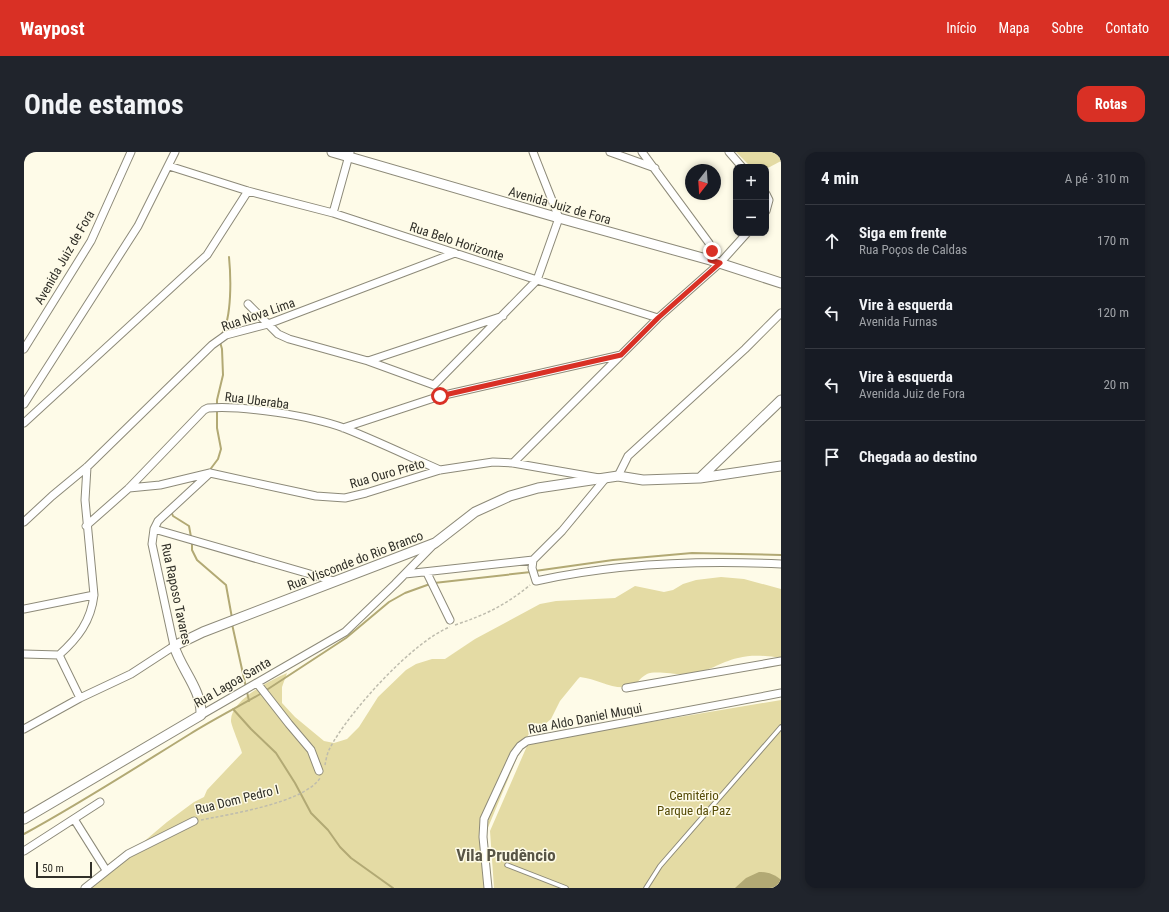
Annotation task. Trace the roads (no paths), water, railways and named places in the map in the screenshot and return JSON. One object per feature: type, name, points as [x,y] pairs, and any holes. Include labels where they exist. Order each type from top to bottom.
[{"type":"street","name":"Avenida Juiz de Fora","points":[[24,349],[91,241],[131,152]]},
{"type":"street","points":[[24,404],[138,226],[175,152]]},
{"type":"street","name":"Avenida Juiz de Fora","points":[[332,152],[349,154],[559,218],[710,260],[781,283]]},
{"type":"street","points":[[434,385],[538,280],[559,218],[533,152]]},
{"type":"street","points":[[610,152],[656,168]]},
{"type":"street","points":[[642,152],[656,168],[709,243],[712,251],[710,260]]},
{"type":"street","points":[[729,152],[739,164]]},
{"type":"street","points":[[333,213],[349,154]]},
{"type":"street","name":"Rua Belo Horizonte","points":[[169,166],[248,191],[333,213],[658,318]]},
{"type":"street","points":[[24,423],[207,255],[248,191]]},
{"type":"street","points":[[513,463],[658,318],[720,263],[743,236]]},
{"type":"street","name":"Rua Nova Lima","points":[[24,522],[52,496],[87,468],[212,345],[226,336],[268,324],[455,253]]},
{"type":"street","points":[[248,304],[278,334],[289,339],[368,361],[434,385],[440,396]]},
{"type":"street","points":[[618,476],[628,456],[745,349],[781,313]]},
{"type":"street","points":[[368,361],[504,316]]},
{"type":"street","points":[[343,428],[440,396],[621,355]]},
{"type":"street","points":[[700,478],[781,400]]},
{"type":"street","name":"Rua Uberaba","points":[[86,526],[129,488],[204,410],[208,408],[247,409],[310,420],[343,428],[440,470]]},
{"type":"street","name":"Rua Ouro Preto","points":[[129,488],[160,484],[210,473],[331,498],[345,498],[440,470],[482,463],[513,463],[605,479]]},
{"type":"street","name":"Rua Visconde do Rio Branco","points":[[24,729],[80,698],[131,674],[174,646],[229,622],[435,543],[475,512],[510,496],[538,488],[618,476],[643,480],[700,478],[781,466]]},
{"type":"street","points":[[24,654],[59,655],[75,641],[87,624],[93,608],[94,595],[86,526],[85,500],[87,468]]},
{"type":"street","name":"Rua Raposo Tavares","points":[[201,715],[201,704],[198,696],[174,646],[152,544],[154,529],[164,515],[210,473]]},
{"type":"street","points":[[605,479],[562,531],[533,560],[532,568],[536,581],[576,573],[675,562],[737,561],[781,564]]},
{"type":"street","points":[[154,529],[334,581]]},
{"type":"street","name":"Rua Lagoa Santa","points":[[24,819],[345,632],[435,543]]},
{"type":"street","points":[[405,574],[427,573],[533,560]]},
{"type":"street","points":[[427,573],[450,620]]},
{"type":"street","points":[[24,609],[94,595]]},
{"type":"street","points":[[59,655],[80,698]]},
{"type":"street","points":[[626,688],[781,661]]},
{"type":"street","points":[[257,683],[288,724],[311,750],[321,773]]},
{"type":"street","name":"Rua Aldo Daniel Muqui","points":[[488,888],[483,837],[484,819],[514,754],[520,746],[527,741],[781,693]]},
{"type":"street","points":[[24,851],[100,802]]},
{"type":"street","points":[[74,819],[106,870]]},
{"type":"street","name":"Rua Dom Pedro I","points":[[85,888],[128,854],[194,821]]},
{"type":"lane","points":[[646,888],[660,866],[781,727]]},
{"type":"lane","points":[[507,865],[566,888]]},
{"type":"waterway","points":[[222,334],[228,318],[230,286],[229,257]]},
{"type":"waterway","points":[[209,471],[218,459],[221,449],[217,428],[217,400],[223,375],[222,349],[220,342]]},
{"type":"waterway","points":[[171,511],[173,516],[189,526],[191,537]]},
{"type":"waterway","points":[[192,541],[192,550],[197,560],[226,585],[232,618]]},
{"type":"waterway","points":[[535,571],[613,560],[692,553],[781,555]]},
{"type":"waterway","points":[[434,583],[531,572]]},
{"type":"waterway","points":[[265,691],[346,638],[389,602],[405,593],[430,584]]},
{"type":"waterway","points":[[232,624],[249,701]]},
{"type":"waterway","points":[[24,834],[262,693]]},
{"type":"waterway","points":[[233,709],[276,753],[295,783],[311,813],[328,830],[340,847],[351,858],[393,888]]},
{"type":"district","name":"Vila Prudêncio","points":[[506,855]]},
{"type":"park label","name":"Cemitério Parque da Paz","points":[[694,802]]}]
